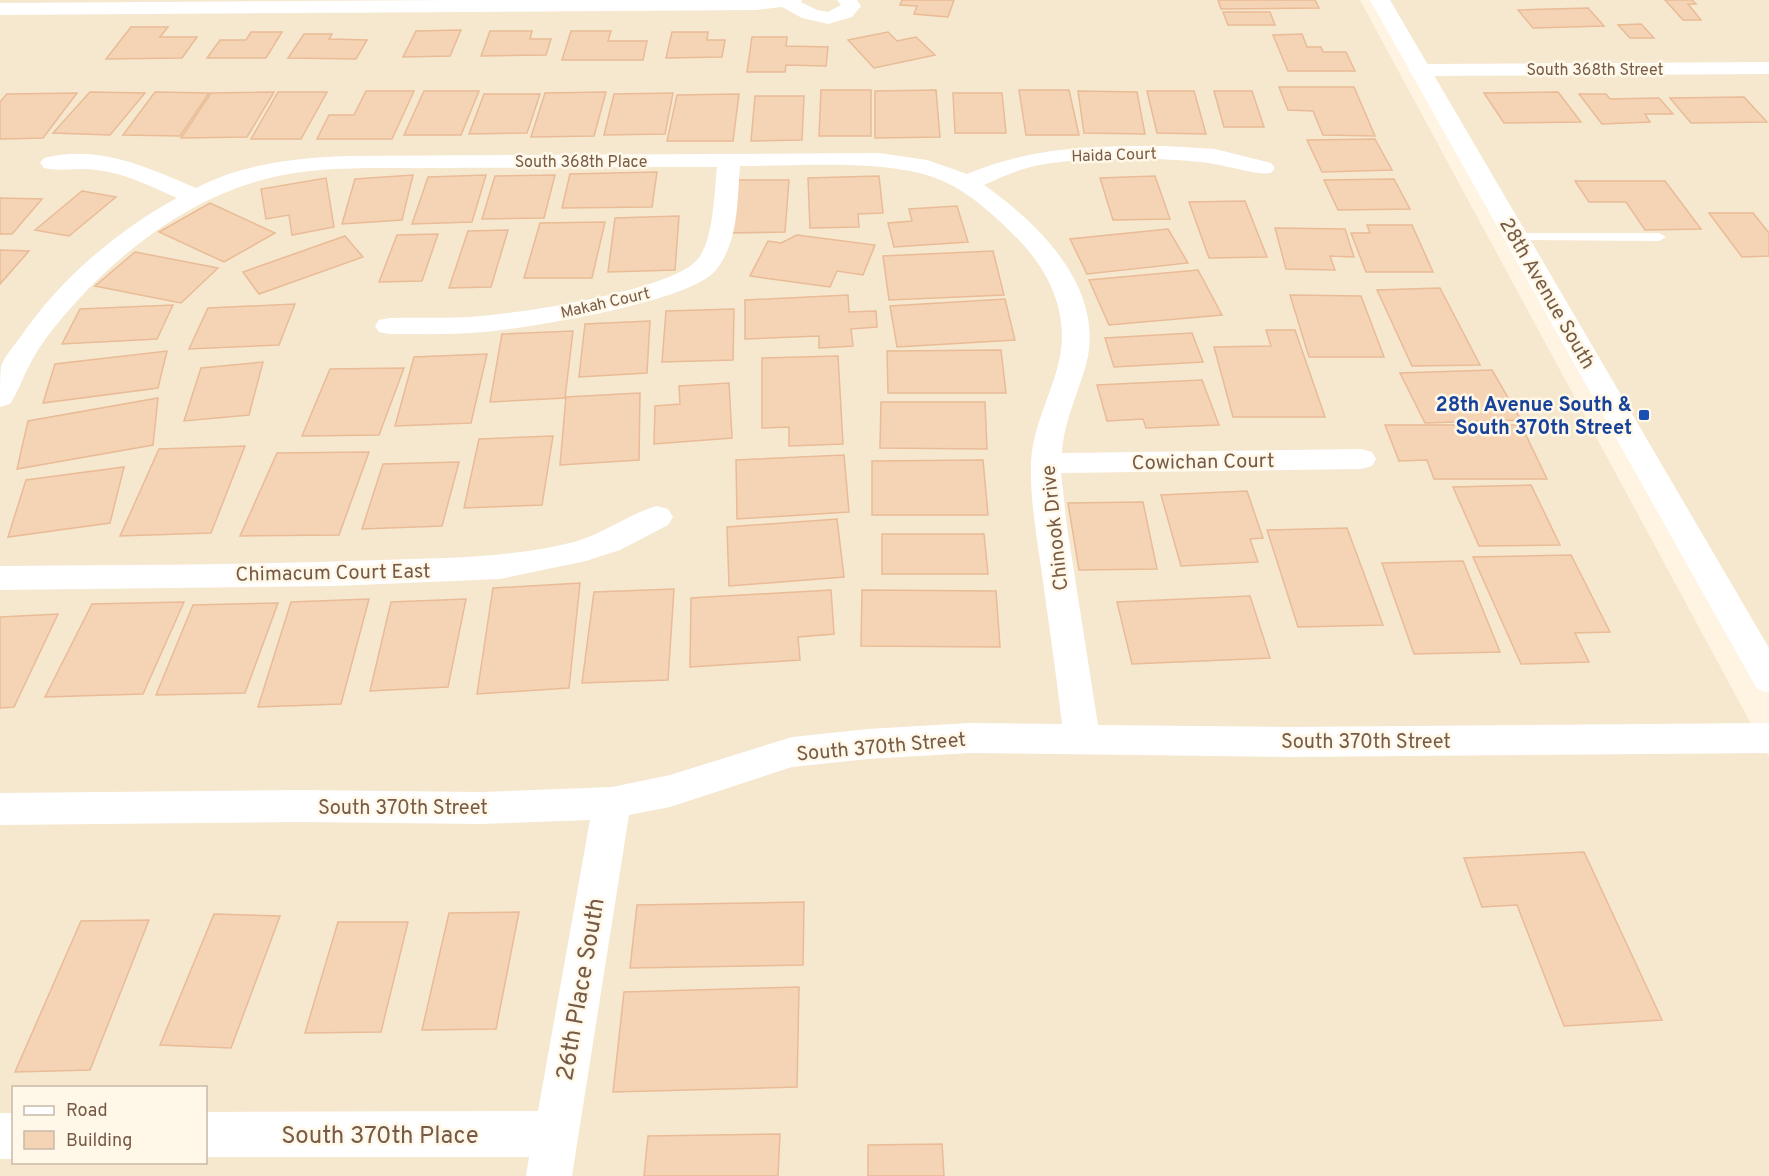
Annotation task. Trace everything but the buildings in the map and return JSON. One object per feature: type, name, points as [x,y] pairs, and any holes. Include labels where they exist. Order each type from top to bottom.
[{"type":"street","points":[[0,9],[214,4],[756,4],[789,1],[804,14],[822,18],[842,15],[848,11],[851,6],[847,0]]},
{"type":"street","name":"28th Avenue South","points":[[1380,0],[1769,679]]},
{"type":"street","name":"South 368th Street","points":[[1420,70],[1769,68]]},
{"type":"street","name":"Haida Court","points":[[967,183],[1026,161],[1093,154],[1208,154],[1263,168]]},
{"type":"street","name":"Makah Court","points":[[389,326],[466,325],[525,319],[651,291],[692,277],[705,268],[716,250],[729,161]]},
{"type":"street","name":"South 368th Place","points":[[0,398],[21,354],[43,323],[85,278],[128,243],[195,196],[247,176],[316,163],[897,161],[935,169],[967,183]]},
{"type":"street","points":[[52,163],[93,162],[126,167],[195,196]]},
{"type":"street","name":"Chinook Drive","points":[[967,183],[993,203],[1043,249],[1054,265],[1070,300],[1075,324],[1071,366],[1049,434],[1046,463],[1050,515],[1082,739]]},
{"type":"street","name":"Cowichan Court","points":[[1046,463],[1361,459]]},
{"type":"street","name":"Chimacum Court East","points":[[0,578],[334,574],[500,567],[575,553],[609,542],[657,517]]},
{"type":"street","name":"South 370th Street","points":[[0,809],[298,806],[481,808],[612,803],[670,791],[792,752],[827,747],[970,738],[1289,742],[1769,738]]},
{"type":"street","name":"26th Place South","points":[[552,1155],[612,803]]},
{"type":"street","name":"South 370th Place","points":[[207,1135],[552,1155]]},
{"type":"lane","points":[[1516,237],[1659,237]]},
{"type":"shaded area","points":[[0,0],[1360,0],[1769,757],[1769,1176],[0,1176]]},
{"type":"shaded area","points":[[1374,0],[1769,0],[1769,673]]},
{"type":"place","name":"28th Avenue South & South 370th Street","points":[[1644,415]]}]
